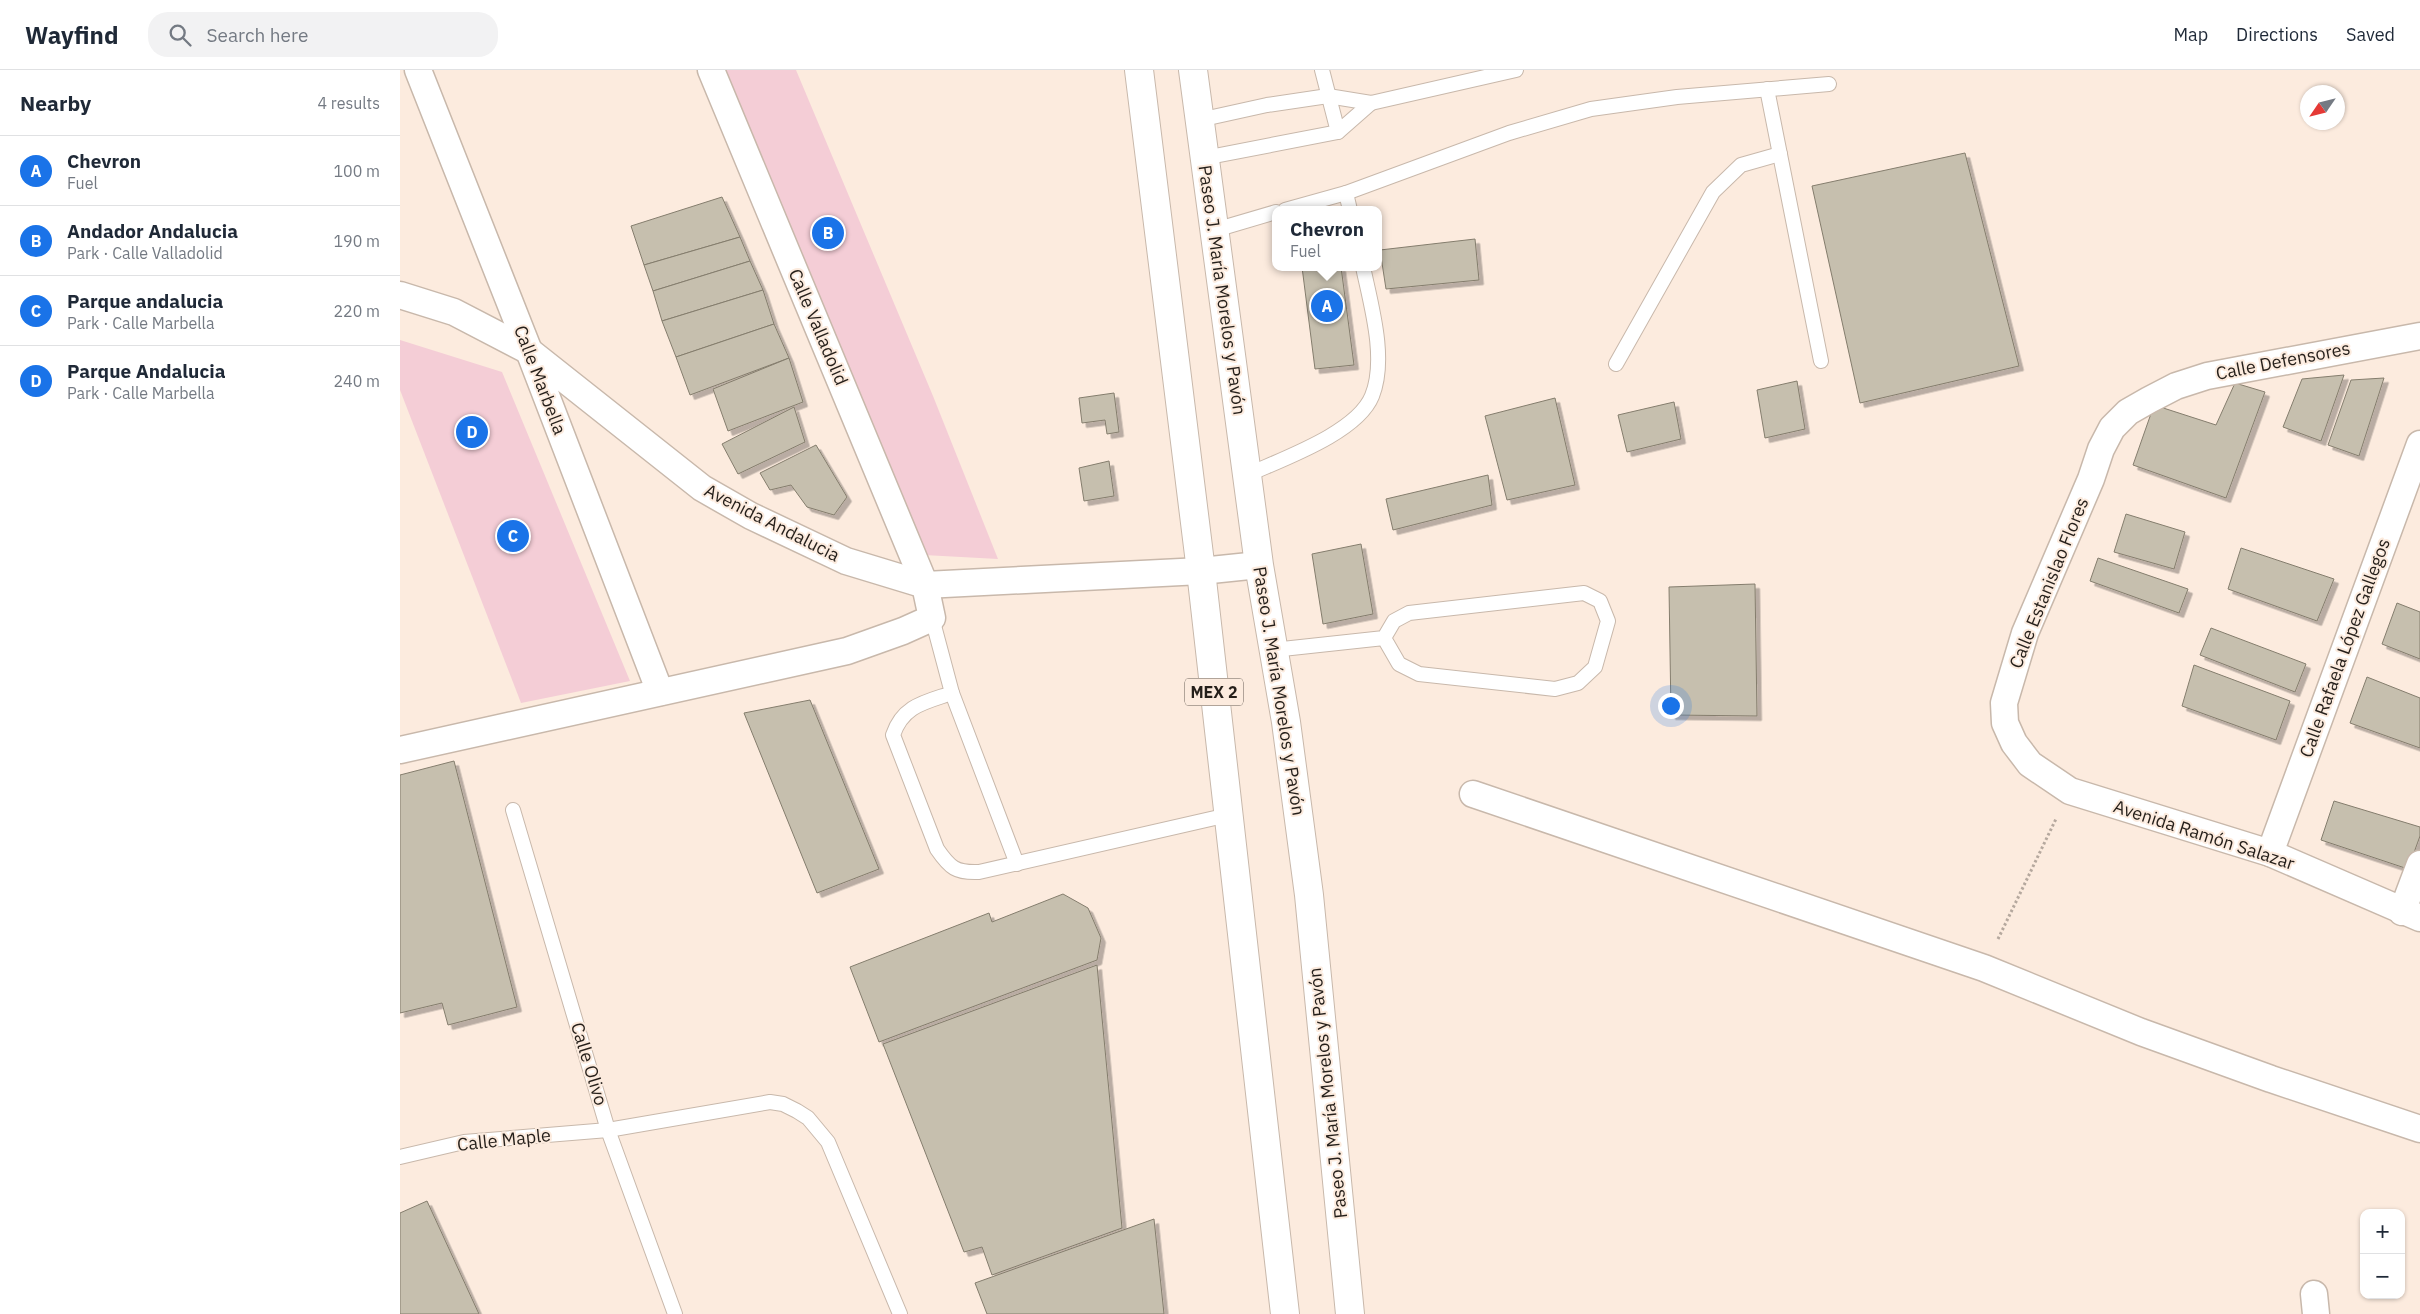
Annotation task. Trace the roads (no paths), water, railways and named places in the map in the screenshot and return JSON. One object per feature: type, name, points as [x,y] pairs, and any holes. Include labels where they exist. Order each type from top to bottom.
[{"type":"highway","name":"MEX 2","points":[[1139,70],[1201,570],[1284,1314]]},
{"type":"highway","name":"Paseo J. María Morelos y Pavón","points":[[1193,70],[1258,565],[1286,722],[1309,895],[1350,1314]]},
{"type":"street","name":"Calle Marbella","points":[[418,70],[529,350],[660,692]]},
{"type":"street","name":"Calle Valladolid","points":[[711,70],[925,585],[932,618]]},
{"type":"street","name":"Avenida Andalucia","points":[[400,296],[454,312],[529,350],[702,488],[804,544],[846,562],[925,585],[1201,570],[1258,565]]},
{"type":"street","name":"Calle Defensores","points":[[2149,400],[2176,386],[2207,376],[2420,336]]},
{"type":"street","name":"Calle Estanislao Flores","points":[[2070,791],[2030,764],[2014,743],[2006,723],[2004,703],[2025,633],[2091,479],[2101,449],[2112,428],[2128,412],[2149,400]]},
{"type":"street","name":"Calle Rafaela López Gallegos","points":[[2270,853],[2420,444]]},
{"type":"street","points":[[400,750],[847,651],[903,631],[932,618]]},
{"type":"street","name":"Avenida Ramón Salazar","points":[[2070,791],[2270,853],[2411,915]]},
{"type":"street","points":[[1473,794],[1984,968],[2141,1032],[2271,1079],[2420,1128]]},
{"type":"street","points":[[2411,915],[2420,864]]},
{"type":"lane","points":[[1322,70],[1338,132]]},
{"type":"lane","points":[[1199,120],[1267,105],[1328,96],[1371,103],[1516,70]]},
{"type":"lane","points":[[1299,206],[1346,193],[1509,133],[1591,109],[1677,97],[1829,84]]},
{"type":"lane","points":[[1767,89],[1820,361]]},
{"type":"lane","points":[[1204,158],[1338,132],[1371,103]]},
{"type":"lane","points":[[1616,364],[1713,192],[1741,165],[1780,154]]},
{"type":"lane","points":[[1346,193],[1349,206]]},
{"type":"lane","points":[[1214,230],[1272,213]]},
{"type":"lane","points":[[1247,475],[1343,429],[1359,414],[1372,397],[1378,358],[1364,271]]},
{"type":"lane","points":[[1584,593],[1600,600],[1608,621],[1595,667],[1578,683],[1555,689],[1419,674],[1400,664],[1384,638],[1394,621],[1409,613],[1584,593]]},
{"type":"lane","points":[[932,618],[952,692],[1017,864]]},
{"type":"lane","points":[[1273,650],[1384,638]]},
{"type":"lane","points":[[952,692],[912,708],[898,721],[893,735],[937,849],[947,863],[962,873],[979,872],[1017,864],[1228,815]]},
{"type":"lane","name":"Calle Olivo","points":[[513,810],[608,1130],[675,1314]]},
{"type":"lane","name":"Calle Maple","points":[[400,1157],[464,1142],[608,1130],[770,1102],[783,1104],[808,1118],[828,1142],[900,1314]]},
{"type":"place","name":"Andador Andalucia","points":[[828,233]]},
{"type":"place","name":"Chevron","points":[[1327,306]]},
{"type":"place","name":"Parque Andalucia","points":[[472,432]]},
{"type":"place","name":"Parque andalucia","points":[[513,536]]}]
